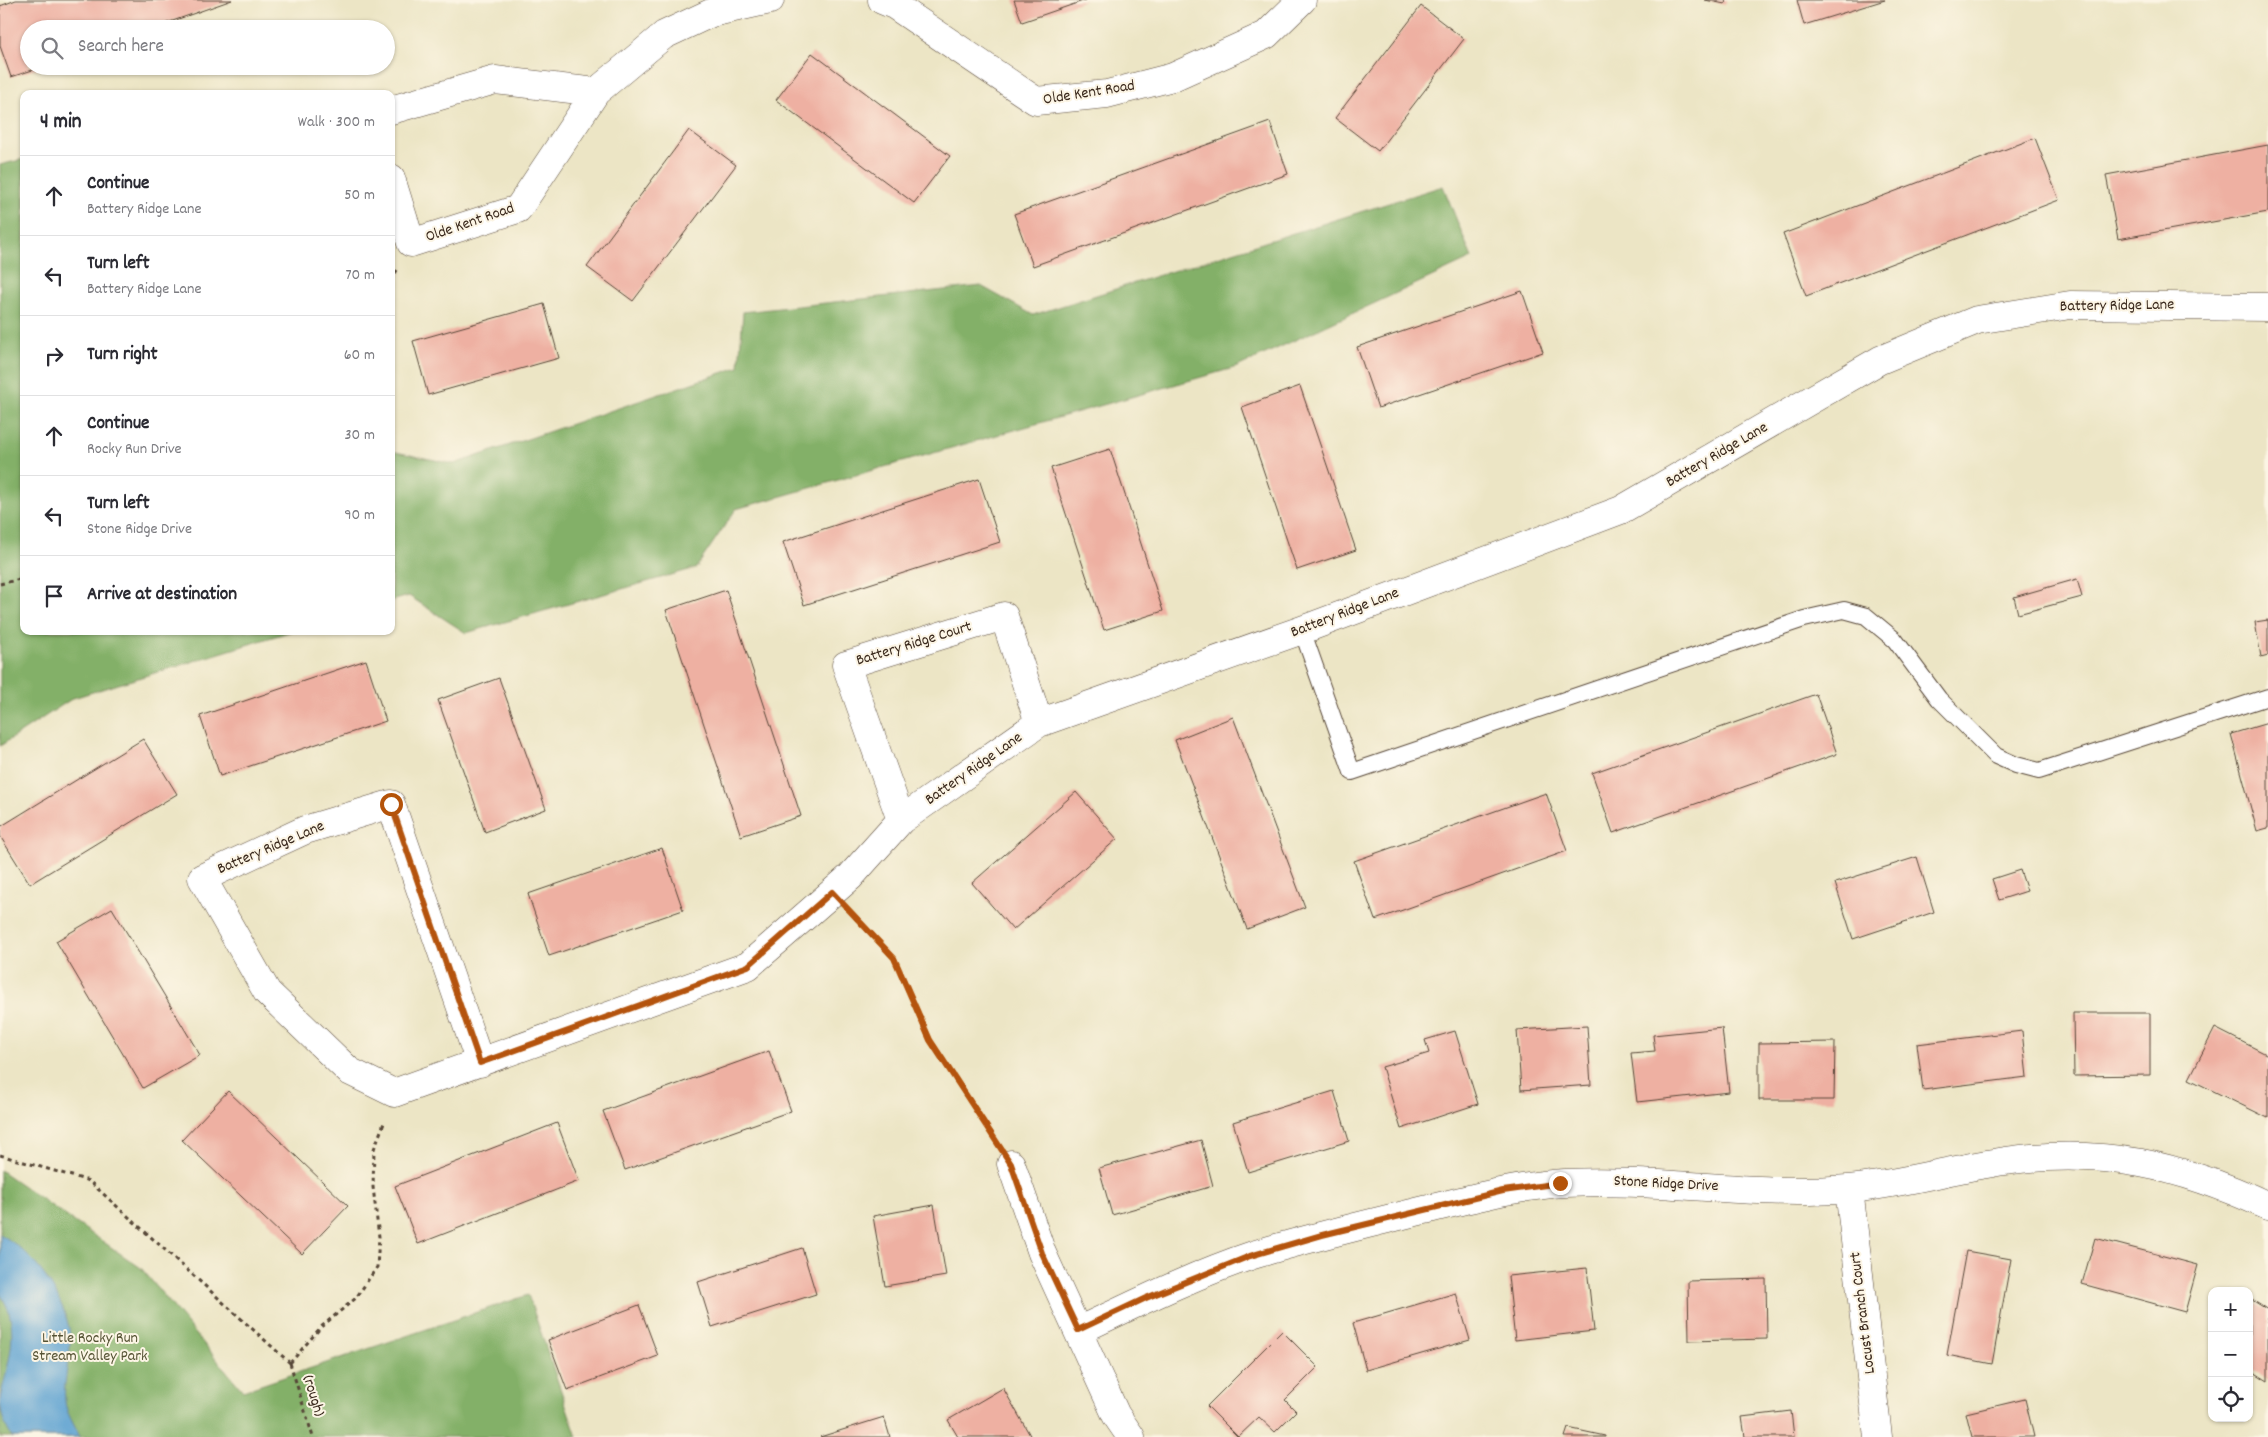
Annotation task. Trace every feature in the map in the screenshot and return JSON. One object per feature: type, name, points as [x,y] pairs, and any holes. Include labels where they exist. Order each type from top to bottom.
[{"type":"street","name":"Olde Kent Road","points":[[395,191],[411,243],[518,209],[596,92],[664,35],[711,13],[770,0]]},
{"type":"street","name":"Olde Kent Road","points":[[882,0],[894,5],[1036,101],[1107,94],[1173,77],[1266,35],[1302,0]]},
{"type":"street","points":[[395,109],[495,80],[596,92]]},
{"type":"street","name":"Battery Ridge Lane","points":[[480,1063],[391,804],[305,830],[202,878],[268,992],[349,1071],[394,1093],[480,1063],[748,966],[850,877],[901,820],[1039,723],[1302,630],[1621,510],[1880,360],[1977,320],[2070,304],[2268,307]]},
{"type":"street","name":"Battery Ridge Court","points":[[901,820],[846,665],[1004,616],[1039,723]]},
{"type":"street","name":"Stone Ridge Drive","points":[[1078,1330],[1146,1298],[1250,1256],[1322,1235],[1503,1191],[1560,1183],[1612,1181],[1783,1190],[1849,1190],[2003,1161],[2080,1156],[2125,1160],[2187,1172],[2232,1189],[2268,1206]]},
{"type":"street","points":[[1011,1164],[1042,1253],[1116,1415],[1131,1437]]},
{"type":"street","name":"Locust Branch Court","points":[[1849,1190],[1878,1437]]},
{"type":"lane","points":[[1302,630],[1352,772],[1804,619],[1844,610],[1866,616],[1895,640],[1939,699],[1996,756],[2016,765],[2039,771],[2268,698]]},
{"type":"path","points":[[0,584],[20,579]]},
{"type":"path","points":[[832,892],[894,958],[930,1040],[1011,1164]]},
{"type":"path","points":[[0,1155],[89,1181],[290,1362],[321,1327],[356,1298],[377,1267],[379,1236],[373,1187],[374,1149],[394,1093]]},
{"type":"path","name":"(rough)","points":[[290,1362],[313,1437]]},
{"type":"green space","points":[[20,160],[20,635],[279,635],[73,698],[0,746],[0,165]]},
{"type":"green space","points":[[1443,186],[1472,258],[1237,367],[736,509],[696,568],[466,633],[409,596],[395,600],[395,452],[454,464],[739,367],[743,312],[981,286],[1033,315]]},
{"type":"green space","name":"Little Rocky Run Stream Valley Park","points":[[0,1170],[141,1268],[243,1391],[528,1295],[577,1437],[0,1437]]},
{"type":"water","points":[[0,1234],[23,1251],[44,1274],[65,1314],[69,1328],[70,1346],[65,1383],[65,1401],[69,1415],[80,1437],[12,1437],[5,1423],[0,1398],[9,1358],[12,1332],[7,1306],[0,1294]]},
{"type":"building","points":[[16,0],[232,0],[175,20],[20,20],[20,74],[11,77],[0,46],[0,6]]},
{"type":"building","points":[[1014,0],[1086,0],[1022,22]]},
{"type":"building","points":[[1705,0],[1726,0],[1725,4]]},
{"type":"building","points":[[1797,0],[1885,0],[1804,25]]},
{"type":"building","points":[[1421,6],[1464,39],[1378,151],[1335,118]]},
{"type":"building","points":[[812,53],[950,156],[914,203],[776,100]]},
{"type":"building","points":[[1270,122],[1288,174],[1033,266],[1014,214]]},
{"type":"building","points":[[689,130],[736,165],[633,301],[587,267]]},
{"type":"building","points":[[2035,138],[2059,200],[1806,296],[1783,234]]},
{"type":"building","points":[[2268,145],[2268,212],[2118,239],[2106,175]]},
{"type":"building","points":[[1522,291],[1543,352],[1378,408],[1357,347]]},
{"type":"building","points":[[544,304],[559,358],[428,395],[413,341]]},
{"type":"building","points":[[1300,386],[1356,550],[1297,570],[1242,407]]},
{"type":"building","points":[[1110,449],[1163,611],[1104,630],[1051,468]]},
{"type":"building","points":[[979,479],[1000,542],[804,605],[783,542]]},
{"type":"building","points":[[2077,579],[2082,597],[2018,614],[2014,597]]},
{"type":"building","points":[[726,590],[801,816],[741,836],[666,610]]},
{"type":"building","points":[[2268,620],[2268,655],[2261,657],[2255,622]]},
{"type":"building","points":[[366,660],[386,721],[220,776],[200,716]]},
{"type":"building","points":[[499,678],[546,809],[485,832],[438,700]]},
{"type":"building","points":[[1816,694],[1837,754],[1613,833],[1592,773]]},
{"type":"building","points":[[1233,717],[1305,907],[1247,929],[1175,740]]},
{"type":"building","points":[[2268,723],[2268,828],[2257,831],[2231,734]]},
{"type":"building","points":[[143,739],[177,794],[30,884],[0,836],[0,827]]},
{"type":"building","points":[[1076,792],[1117,839],[1013,930],[972,883]]},
{"type":"building","points":[[1546,793],[1567,851],[1375,920],[1354,861]]},
{"type":"building","points":[[662,848],[683,910],[549,956],[528,894]]},
{"type":"building","points":[[1917,857],[1934,912],[1853,939],[1835,883]]},
{"type":"building","points":[[2020,870],[2027,891],[1999,900],[1992,879]]},
{"type":"building","points":[[112,908],[200,1055],[143,1088],[56,941]]},
{"type":"building","points":[[2073,1013],[2150,1013],[2150,1075],[2074,1076]]},
{"type":"building","points":[[1587,1026],[1591,1085],[1521,1090],[1517,1030]]},
{"type":"building","points":[[1722,1028],[1729,1092],[1637,1102],[1631,1053],[1655,1051],[1653,1035]]},
{"type":"building","points":[[2215,1028],[2268,1055],[2268,1118],[2189,1079]]},
{"type":"building","points":[[1455,1031],[1478,1104],[1401,1129],[1382,1067],[1429,1053],[1425,1040]]},
{"type":"building","points":[[2022,1031],[2027,1077],[1923,1090],[1917,1044]]},
{"type":"building","points":[[1835,1042],[1834,1100],[1759,1100],[1759,1043]]},
{"type":"building","points":[[769,1051],[791,1111],[625,1170],[603,1111]]},
{"type":"building","points":[[228,1091],[348,1206],[302,1254],[182,1140]]},
{"type":"building","points":[[1334,1091],[1349,1141],[1248,1172],[1233,1122]]},
{"type":"building","points":[[557,1123],[579,1181],[418,1244],[395,1186]]},
{"type":"building","points":[[1201,1140],[1213,1186],[1112,1215],[1099,1168]]},
{"type":"building","points":[[934,1205],[946,1276],[885,1286],[873,1216]]},
{"type":"building","points":[[2095,1238],[2198,1265],[2185,1312],[2082,1284]]},
{"type":"building","points":[[802,1248],[816,1294],[712,1327],[698,1282]]},
{"type":"building","points":[[1966,1251],[2011,1259],[1992,1364],[1947,1355]]},
{"type":"building","points":[[1587,1268],[1594,1331],[1515,1340],[1508,1276]]},
{"type":"building","points":[[1766,1279],[1767,1339],[1689,1341],[1688,1281]]},
{"type":"building","points":[[1456,1293],[1470,1340],[1366,1370],[1353,1323]]},
{"type":"building","points":[[2253,1301],[2268,1310],[2268,1381],[2253,1372]]},
{"type":"building","points":[[639,1305],[658,1356],[567,1390],[548,1340]]},
{"type":"building","points":[[1282,1331],[1318,1367],[1285,1400],[1296,1411],[1275,1432],[1259,1417],[1238,1437],[1207,1406]]},
{"type":"building","points":[[1003,1388],[1031,1437],[958,1437],[948,1420]]},
{"type":"building","points":[[2025,1399],[2034,1437],[1972,1437],[1966,1413]]},
{"type":"building","points":[[1791,1411],[1794,1437],[1745,1437],[1742,1417]]},
{"type":"building","points":[[884,1417],[890,1437],[820,1437]]},
{"type":"building","points":[[1568,1428],[1605,1436],[1605,1437],[1565,1437]]},
{"type":"route","points":[[391,804],[480,1063],[748,966],[832,892],[894,958],[930,1040],[1011,1164],[1042,1253],[1078,1330],[1146,1298],[1250,1256],[1322,1235],[1503,1191],[1560,1183]]}]
